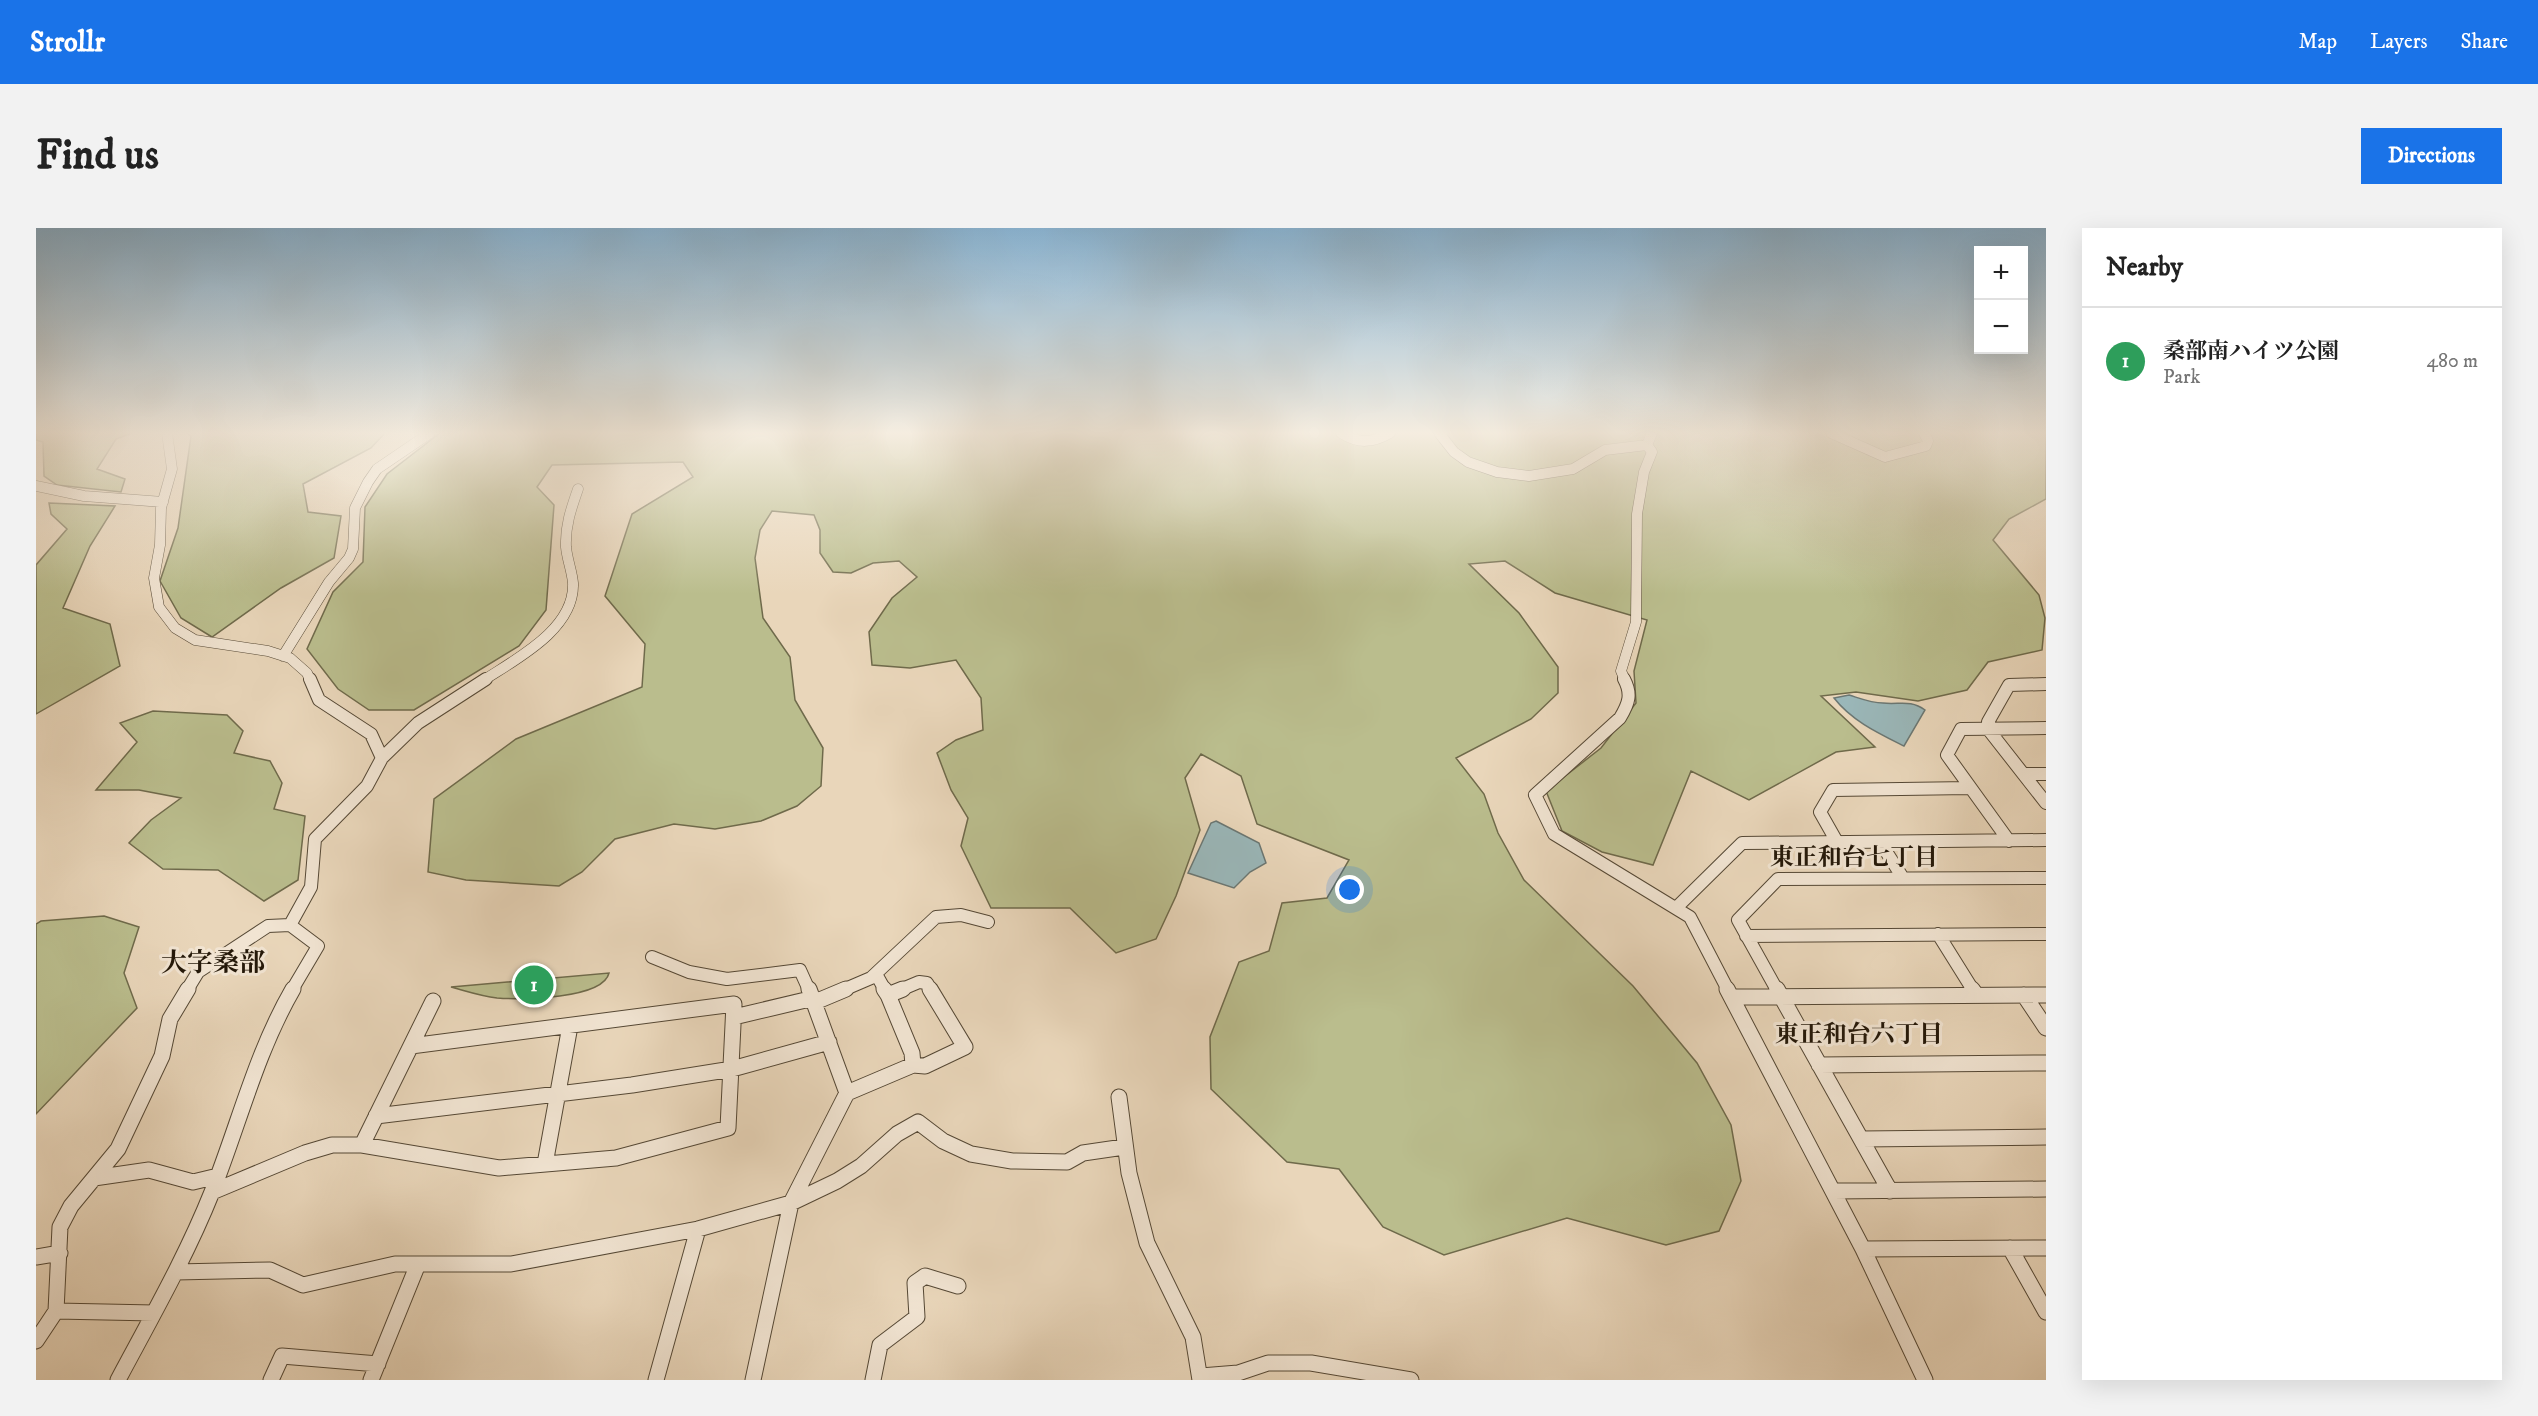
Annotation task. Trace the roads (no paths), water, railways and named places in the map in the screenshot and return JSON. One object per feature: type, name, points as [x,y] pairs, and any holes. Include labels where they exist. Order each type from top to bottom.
[{"type":"street","points":[[40,487],[84,496],[163,502]]},
{"type":"street","points":[[167,487],[160,513],[160,549],[152,580],[158,604],[169,623],[199,643],[270,649],[283,656],[314,679],[319,700],[371,734],[382,758]]},
{"type":"street","points":[[283,656],[329,582],[349,558],[353,549],[355,508],[366,487]]},
{"type":"street","points":[[1642,487],[1638,502],[1636,620],[1632,642],[1621,670],[1630,693],[1628,708],[1593,747],[1555,774],[1535,795],[1554,834],[1619,876],[1677,907],[1690,917],[1863,1249],[1925,1380]]},
{"type":"street","points":[[290,925],[311,887],[315,839],[367,786],[382,758],[418,723],[545,640],[569,604],[573,584],[566,548],[566,525],[578,489]]},
{"type":"street","points":[[2046,684],[2009,685],[1988,722],[1988,729],[2046,803]]},
{"type":"street","points":[[2008,841],[1947,755],[1961,729],[2046,728]]},
{"type":"street","points":[[2024,774],[2046,774]]},
{"type":"street","points":[[1837,842],[1820,812],[1833,790],[1969,788]]},
{"type":"street","points":[[1677,907],[1742,843],[2046,840]]},
{"type":"street","points":[[1880,842],[1903,878]]},
{"type":"street","points":[[1890,1191],[1738,920],[1778,879],[2046,878]]},
{"type":"street","points":[[734,1017],[814,1000],[876,974],[936,917],[961,915],[988,922]]},
{"type":"street","points":[[36,1341],[56,1311],[60,1227],[70,1206],[118,1149],[162,1056],[170,1019],[198,972],[268,926],[290,925],[318,946],[282,1008],[256,1066],[212,1192],[176,1272],[118,1380]]},
{"type":"street","points":[[1938,934],[1976,995]]},
{"type":"street","points":[[1746,936],[2046,934]]},
{"type":"street","points":[[652,957],[691,974],[724,978],[757,977],[791,968],[800,970],[814,1000],[847,1093]]},
{"type":"street","points":[[876,974],[888,995],[912,1053],[914,1065]]},
{"type":"street","points":[[753,1380],[791,1203],[847,1093],[914,1065],[925,1066],[965,1047],[927,983],[919,982],[888,995]]},
{"type":"street","points":[[2024,995],[2046,1028]]},
{"type":"street","points":[[1734,998],[2046,995]]},
{"type":"street","points":[[362,1145],[433,1001]]},
{"type":"street","points":[[212,1192],[305,1153],[332,1145],[362,1145],[457,1163],[499,1168],[616,1158],[728,1128],[734,1004],[411,1046]]},
{"type":"street","points":[[545,1164],[570,1026]]},
{"type":"street","points":[[376,1116],[559,1094],[732,1069],[829,1042]]},
{"type":"street","points":[[1819,1065],[2046,1063]]},
{"type":"street","points":[[1119,1097],[1124,1147],[1148,1243],[1193,1337],[1201,1378],[1238,1373],[1268,1363],[1311,1363],[1411,1380]]},
{"type":"street","points":[[176,1272],[270,1270],[303,1285],[343,1277],[367,1269],[418,1264],[511,1264],[698,1229],[791,1203],[837,1182],[861,1166],[897,1134],[918,1122],[943,1141],[971,1154],[1012,1161],[1067,1162],[1083,1153],[1124,1147]]},
{"type":"street","points":[[1861,1139],[2046,1137]]},
{"type":"street","points":[[94,1178],[149,1170],[193,1182],[218,1176]]},
{"type":"street","points":[[1833,1191],[2046,1189]]},
{"type":"street","points":[[656,1380],[698,1229]]},
{"type":"street","points":[[2010,1248],[2046,1312]]},
{"type":"street","points":[[1863,1249],[2046,1248]]},
{"type":"street","points":[[36,1257],[60,1253]]},
{"type":"street","points":[[271,1380],[282,1356],[375,1372],[418,1264]]},
{"type":"street","points":[[873,1380],[880,1345],[917,1317],[915,1282],[925,1276],[958,1286]]},
{"type":"street","points":[[56,1311],[154,1313]]},
{"type":"water","points":[[1849,695],[1874,702],[1909,703],[1925,710],[1904,746],[1857,720],[1834,698]]},
{"type":"water","points":[[1216,821],[1259,843],[1266,863],[1250,872],[1234,888],[1188,873],[1211,823]]},
{"type":"place","name":"桑部南ハイツ公園","points":[[534,985]]},
{"type":"district","name":"東正和台七丁目","points":[[1854,858]]},
{"type":"district","name":"大字桑部","points":[[213,963]]},
{"type":"district","name":"東正和台六丁目","points":[[1859,1035]]}]
